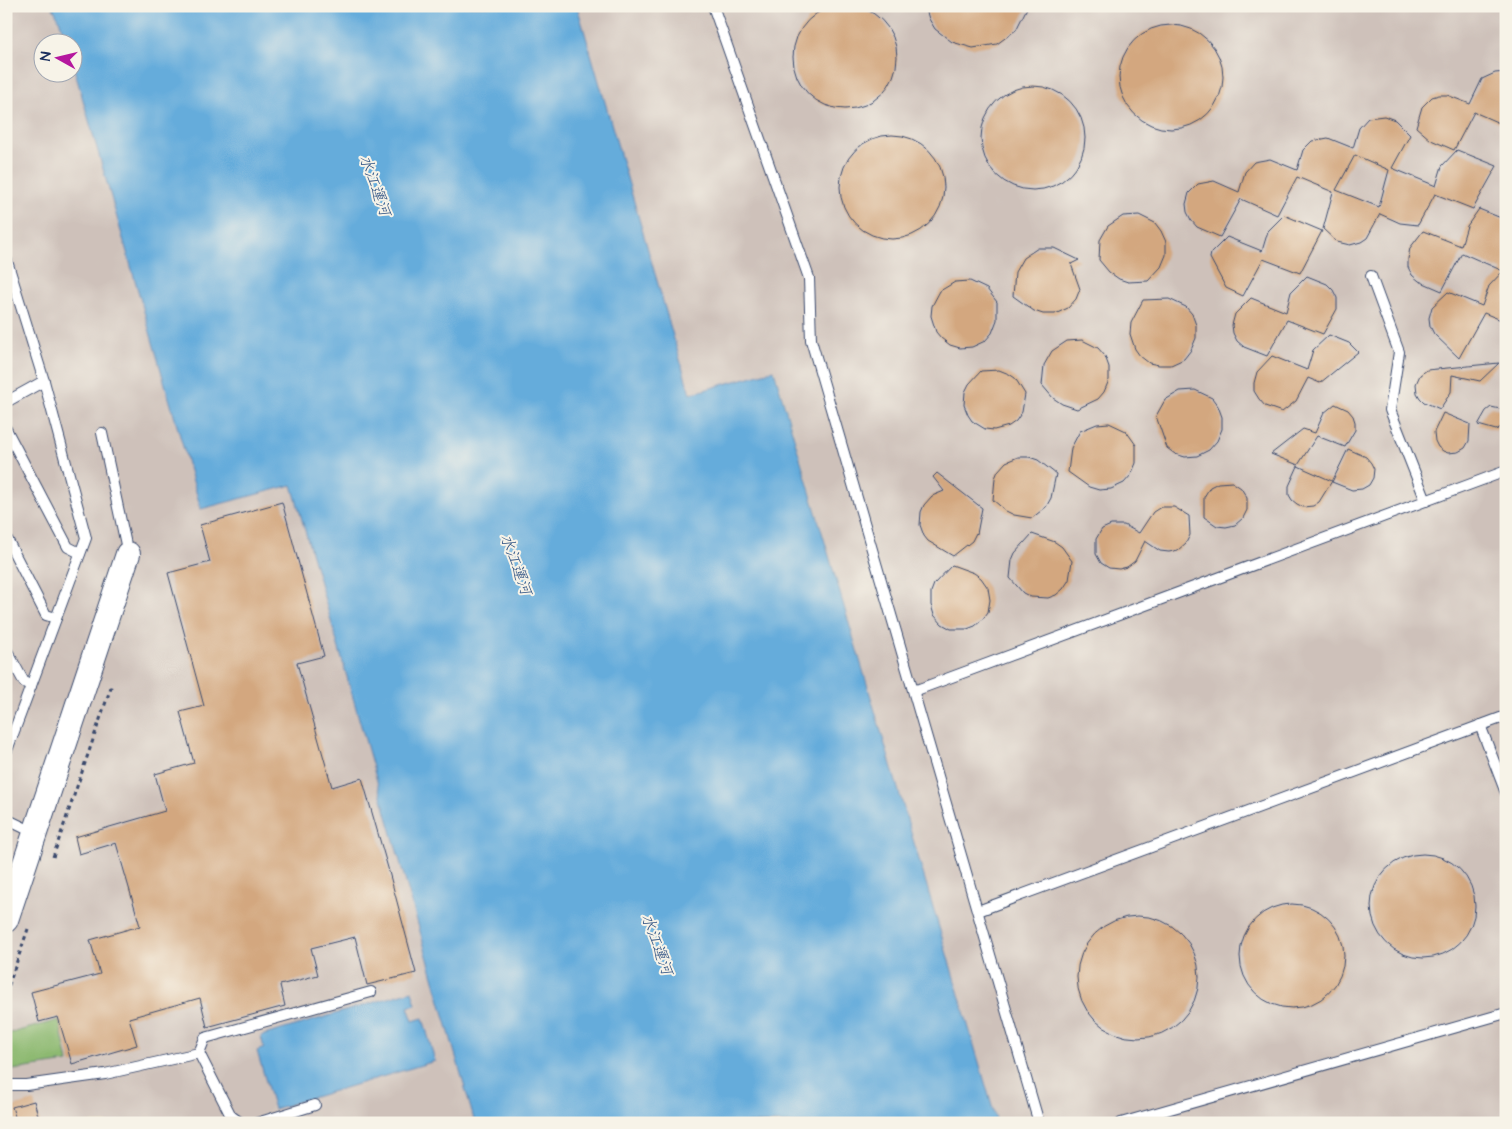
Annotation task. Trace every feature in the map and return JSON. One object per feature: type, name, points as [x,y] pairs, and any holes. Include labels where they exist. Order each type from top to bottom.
[{"type":"street","points":[[6,920],[128,554]]},
{"type":"lane","points":[[713,6],[809,278],[811,340],[1039,1123]]},
{"type":"lane","points":[[6,258],[44,381],[86,538],[6,753]]},
{"type":"lane","points":[[1371,276],[1399,352],[1390,410],[1426,501]]},
{"type":"lane","points":[[6,402],[44,381]]},
{"type":"lane","points":[[6,430],[68,547],[80,553]]},
{"type":"lane","points":[[102,433],[128,554]]},
{"type":"lane","points":[[914,692],[1506,471]]},
{"type":"lane","points":[[6,537],[46,615],[56,618]]},
{"type":"lane","points":[[6,649],[24,682],[31,686]]},
{"type":"lane","points":[[978,912],[1506,716]]},
{"type":"lane","points":[[1480,725],[1506,793]]},
{"type":"lane","points":[[6,817],[8,820],[35,833]]},
{"type":"lane","points":[[241,1123],[230,1116],[200,1053],[205,1038],[371,992]]},
{"type":"lane","points":[[1121,1123],[1506,1013]]},
{"type":"lane","points":[[6,1085],[26,1085],[105,1074],[200,1053]]},
{"type":"lane","points":[[256,1123],[281,1119],[315,1105]]},
{"type":"path","points":[[51,862],[112,684]]},
{"type":"path","points":[[6,992],[29,927]]},
{"type":"shaded area","points":[[6,6],[52,6],[63,32],[32,32],[32,82],[78,82],[201,509],[292,485],[475,1123],[6,1123]]},
{"type":"shaded area","points":[[577,6],[1506,6],[1506,1123],[997,1123],[775,370],[690,395]]},
{"type":"green space","points":[[59,1020],[68,1062],[6,1071],[7,1034]]},
{"type":"water","name":"水江運河","points":[[52,6],[577,6],[690,394],[774,370],[997,1123],[475,1123],[292,485],[201,509],[78,82],[82,82],[82,32],[63,32]]},
{"type":"water","points":[[412,991],[416,1005],[408,1007],[413,1021],[423,1018],[435,1061],[274,1109],[257,1051],[264,1048],[261,1036]]},
{"type":"building","points":[[845,5],[865,9],[874,14],[888,28],[893,37],[897,57],[893,77],[888,86],[874,100],[865,105],[845,109],[825,105],[816,100],[802,86],[797,77],[793,57],[797,37],[802,28],[816,14],[825,9]]},
{"type":"building","points":[[925,6],[1028,6],[1016,30],[997,44],[973,48],[952,42],[935,29],[929,19]]},
{"type":"building","points":[[1171,25],[1191,29],[1208,40],[1219,57],[1223,77],[1219,97],[1208,114],[1191,125],[1171,129],[1151,125],[1134,114],[1123,97],[1119,77],[1123,57],[1134,40],[1151,29]]},
{"type":"building","points":[[1506,72],[1506,126],[1474,112],[1454,150],[1431,140],[1416,127],[1422,107],[1432,97],[1447,95],[1470,104],[1482,79],[1495,73]]},
{"type":"building","points":[[1033,86],[1053,90],[1070,101],[1081,118],[1085,138],[1081,158],[1070,175],[1053,186],[1033,190],[1013,186],[996,175],[985,158],[981,138],[985,118],[996,101],[1013,90]]},
{"type":"building","points":[[1384,116],[1395,120],[1410,135],[1392,168],[1436,186],[1442,166],[1457,150],[1497,166],[1473,209],[1435,194],[1418,225],[1400,223],[1380,214],[1367,238],[1350,245],[1337,242],[1323,229],[1333,192],[1297,177],[1277,215],[1241,199],[1220,237],[1197,227],[1191,220],[1186,204],[1189,193],[1198,184],[1214,181],[1239,192],[1245,172],[1254,162],[1270,159],[1297,170],[1303,150],[1312,141],[1328,138],[1353,148],[1359,128],[1368,118]],"holes":[[[1355,155],[1389,170],[1379,207],[1336,190]]]},
{"type":"building","points":[[892,135],[912,139],[929,150],[940,167],[944,187],[940,207],[929,224],[912,235],[892,239],[872,235],[855,224],[844,207],[840,187],[844,167],[855,150],[872,139]]},
{"type":"building","points":[[1479,209],[1506,220],[1506,322],[1484,313],[1459,358],[1434,334],[1429,318],[1432,307],[1448,292],[1482,306],[1489,286],[1503,271],[1462,253],[1442,291],[1419,281],[1412,275],[1408,267],[1408,259],[1410,248],[1423,231],[1461,246],[1467,226]]},
{"type":"building","points":[[1139,215],[1155,223],[1161,231],[1166,242],[1166,255],[1161,267],[1148,281],[1128,282],[1119,279],[1109,272],[1099,260],[1100,240],[1108,226],[1123,216]]},
{"type":"building","points":[[1284,215],[1322,231],[1300,273],[1263,259],[1243,296],[1226,288],[1210,258],[1211,253],[1227,237],[1262,251],[1268,231]]},
{"type":"building","points":[[1038,248],[1054,248],[1079,260],[1071,264],[1080,289],[1076,299],[1068,308],[1055,314],[1043,314],[1034,311],[1013,296],[1015,272],[1023,258]]},
{"type":"building","points":[[1307,276],[1327,284],[1337,298],[1337,309],[1323,334],[1287,320],[1267,356],[1244,347],[1237,341],[1232,325],[1235,314],[1251,298],[1286,312],[1291,292]]},
{"type":"building","points":[[970,281],[987,289],[997,302],[997,320],[992,333],[985,341],[972,347],[960,348],[950,345],[936,332],[931,316],[932,306],[940,291],[955,282]]},
{"type":"building","points":[[1169,299],[1186,307],[1192,314],[1196,325],[1196,338],[1191,350],[1184,359],[1171,365],[1149,363],[1135,349],[1130,334],[1131,323],[1143,300]]},
{"type":"building","points":[[1329,335],[1349,343],[1358,352],[1320,383],[1308,378],[1296,401],[1282,412],[1265,406],[1254,391],[1257,372],[1272,356],[1307,370],[1313,350]]},
{"type":"building","points":[[1082,340],[1098,348],[1105,356],[1109,367],[1109,380],[1104,392],[1098,399],[1077,409],[1062,404],[1053,398],[1042,385],[1044,365],[1052,351],[1067,341]]},
{"type":"building","points":[[1499,363],[1480,381],[1452,375],[1451,392],[1440,409],[1424,402],[1417,393],[1416,384],[1420,375],[1427,370]]},
{"type":"building","points":[[999,370],[1015,378],[1025,394],[1022,412],[1016,421],[1009,426],[994,430],[985,429],[972,421],[968,415],[964,405],[965,392],[969,384],[981,371]]},
{"type":"building","points":[[1195,390],[1212,398],[1218,406],[1222,417],[1222,429],[1217,441],[1209,450],[1197,456],[1185,457],[1175,454],[1167,448],[1156,416],[1165,400],[1180,391]]},
{"type":"building","points":[[1335,404],[1348,410],[1355,422],[1355,430],[1345,447],[1317,436],[1298,465],[1271,454],[1303,429],[1315,433],[1324,413]]},
{"type":"building","points":[[1491,407],[1503,411],[1506,417],[1504,425],[1496,430],[1478,425],[1486,411]]},
{"type":"building","points":[[1443,413],[1470,424],[1469,441],[1465,448],[1458,452],[1448,453],[1443,451],[1435,441],[1434,432]]},
{"type":"building","points":[[1109,423],[1126,431],[1136,445],[1136,463],[1131,475],[1124,483],[1111,489],[1099,490],[1089,487],[1068,472],[1071,448],[1080,431],[1097,424]]},
{"type":"building","points":[[1348,449],[1366,457],[1374,469],[1373,478],[1369,485],[1362,489],[1352,490],[1332,482]]},
{"type":"building","points":[[1018,457],[1029,457],[1038,460],[1056,474],[1051,498],[1046,507],[1032,518],[1014,515],[993,500],[995,478],[998,471],[1006,462]]},
{"type":"building","points":[[1298,466],[1332,481],[1319,502],[1313,506],[1303,507],[1292,500],[1289,495],[1289,486]]},
{"type":"building","points":[[937,473],[982,508],[977,534],[972,541],[953,556],[928,541],[920,525],[921,512],[924,505],[932,496],[944,491],[933,477]]},
{"type":"building","points":[[1232,482],[1241,488],[1247,498],[1247,510],[1243,518],[1235,525],[1217,526],[1204,517],[1204,497],[1210,487],[1218,483]]},
{"type":"building","points":[[282,502],[324,656],[297,663],[332,787],[362,778],[416,973],[367,985],[355,937],[311,948],[318,975],[280,985],[285,1006],[207,1027],[200,998],[129,1018],[137,1045],[72,1064],[58,1017],[39,1022],[31,992],[100,974],[90,940],[140,926],[116,843],[79,854],[75,837],[165,811],[155,774],[194,763],[180,712],[204,706],[168,573],[210,562],[200,525]]},
{"type":"building","points":[[1161,507],[1174,507],[1189,516],[1190,535],[1186,543],[1178,550],[1169,552],[1160,551],[1145,541],[1135,561],[1127,567],[1119,569],[1109,568],[1101,563],[1096,554],[1096,539],[1102,529],[1111,525],[1124,525],[1139,533],[1153,512]]},
{"type":"building","points":[[1032,534],[1055,542],[1062,547],[1072,561],[1069,580],[1056,595],[1048,598],[1031,597],[1023,593],[1010,578],[1012,560],[1015,553]]},
{"type":"building","points":[[952,565],[974,573],[981,578],[988,588],[990,600],[988,612],[975,626],[967,629],[951,629],[942,624],[934,615],[931,605],[931,592],[934,584]]},
{"type":"building","points":[[1423,854],[1443,858],[1460,869],[1471,886],[1475,906],[1471,926],[1460,943],[1443,954],[1423,958],[1403,954],[1386,943],[1375,926],[1371,906],[1375,886],[1386,869],[1403,858]]},
{"type":"building","points":[[1292,904],[1312,908],[1329,919],[1340,936],[1344,956],[1340,976],[1329,993],[1312,1004],[1292,1008],[1272,1004],[1255,993],[1244,976],[1240,956],[1244,936],[1255,919],[1272,908]]},
{"type":"building","points":[[1138,916],[1150,917],[1161,921],[1172,926],[1181,934],[1189,943],[1194,954],[1198,965],[1198,989],[1194,1000],[1189,1011],[1181,1020],[1172,1028],[1161,1033],[1150,1037],[1138,1038],[1126,1037],[1115,1033],[1104,1028],[1095,1020],[1087,1011],[1082,1000],[1078,989],[1077,977],[1078,965],[1082,954],[1087,943],[1095,934],[1104,926],[1115,921],[1126,917]]},
{"type":"building","points":[[34,1101],[40,1123],[17,1123],[12,1107]]}]
